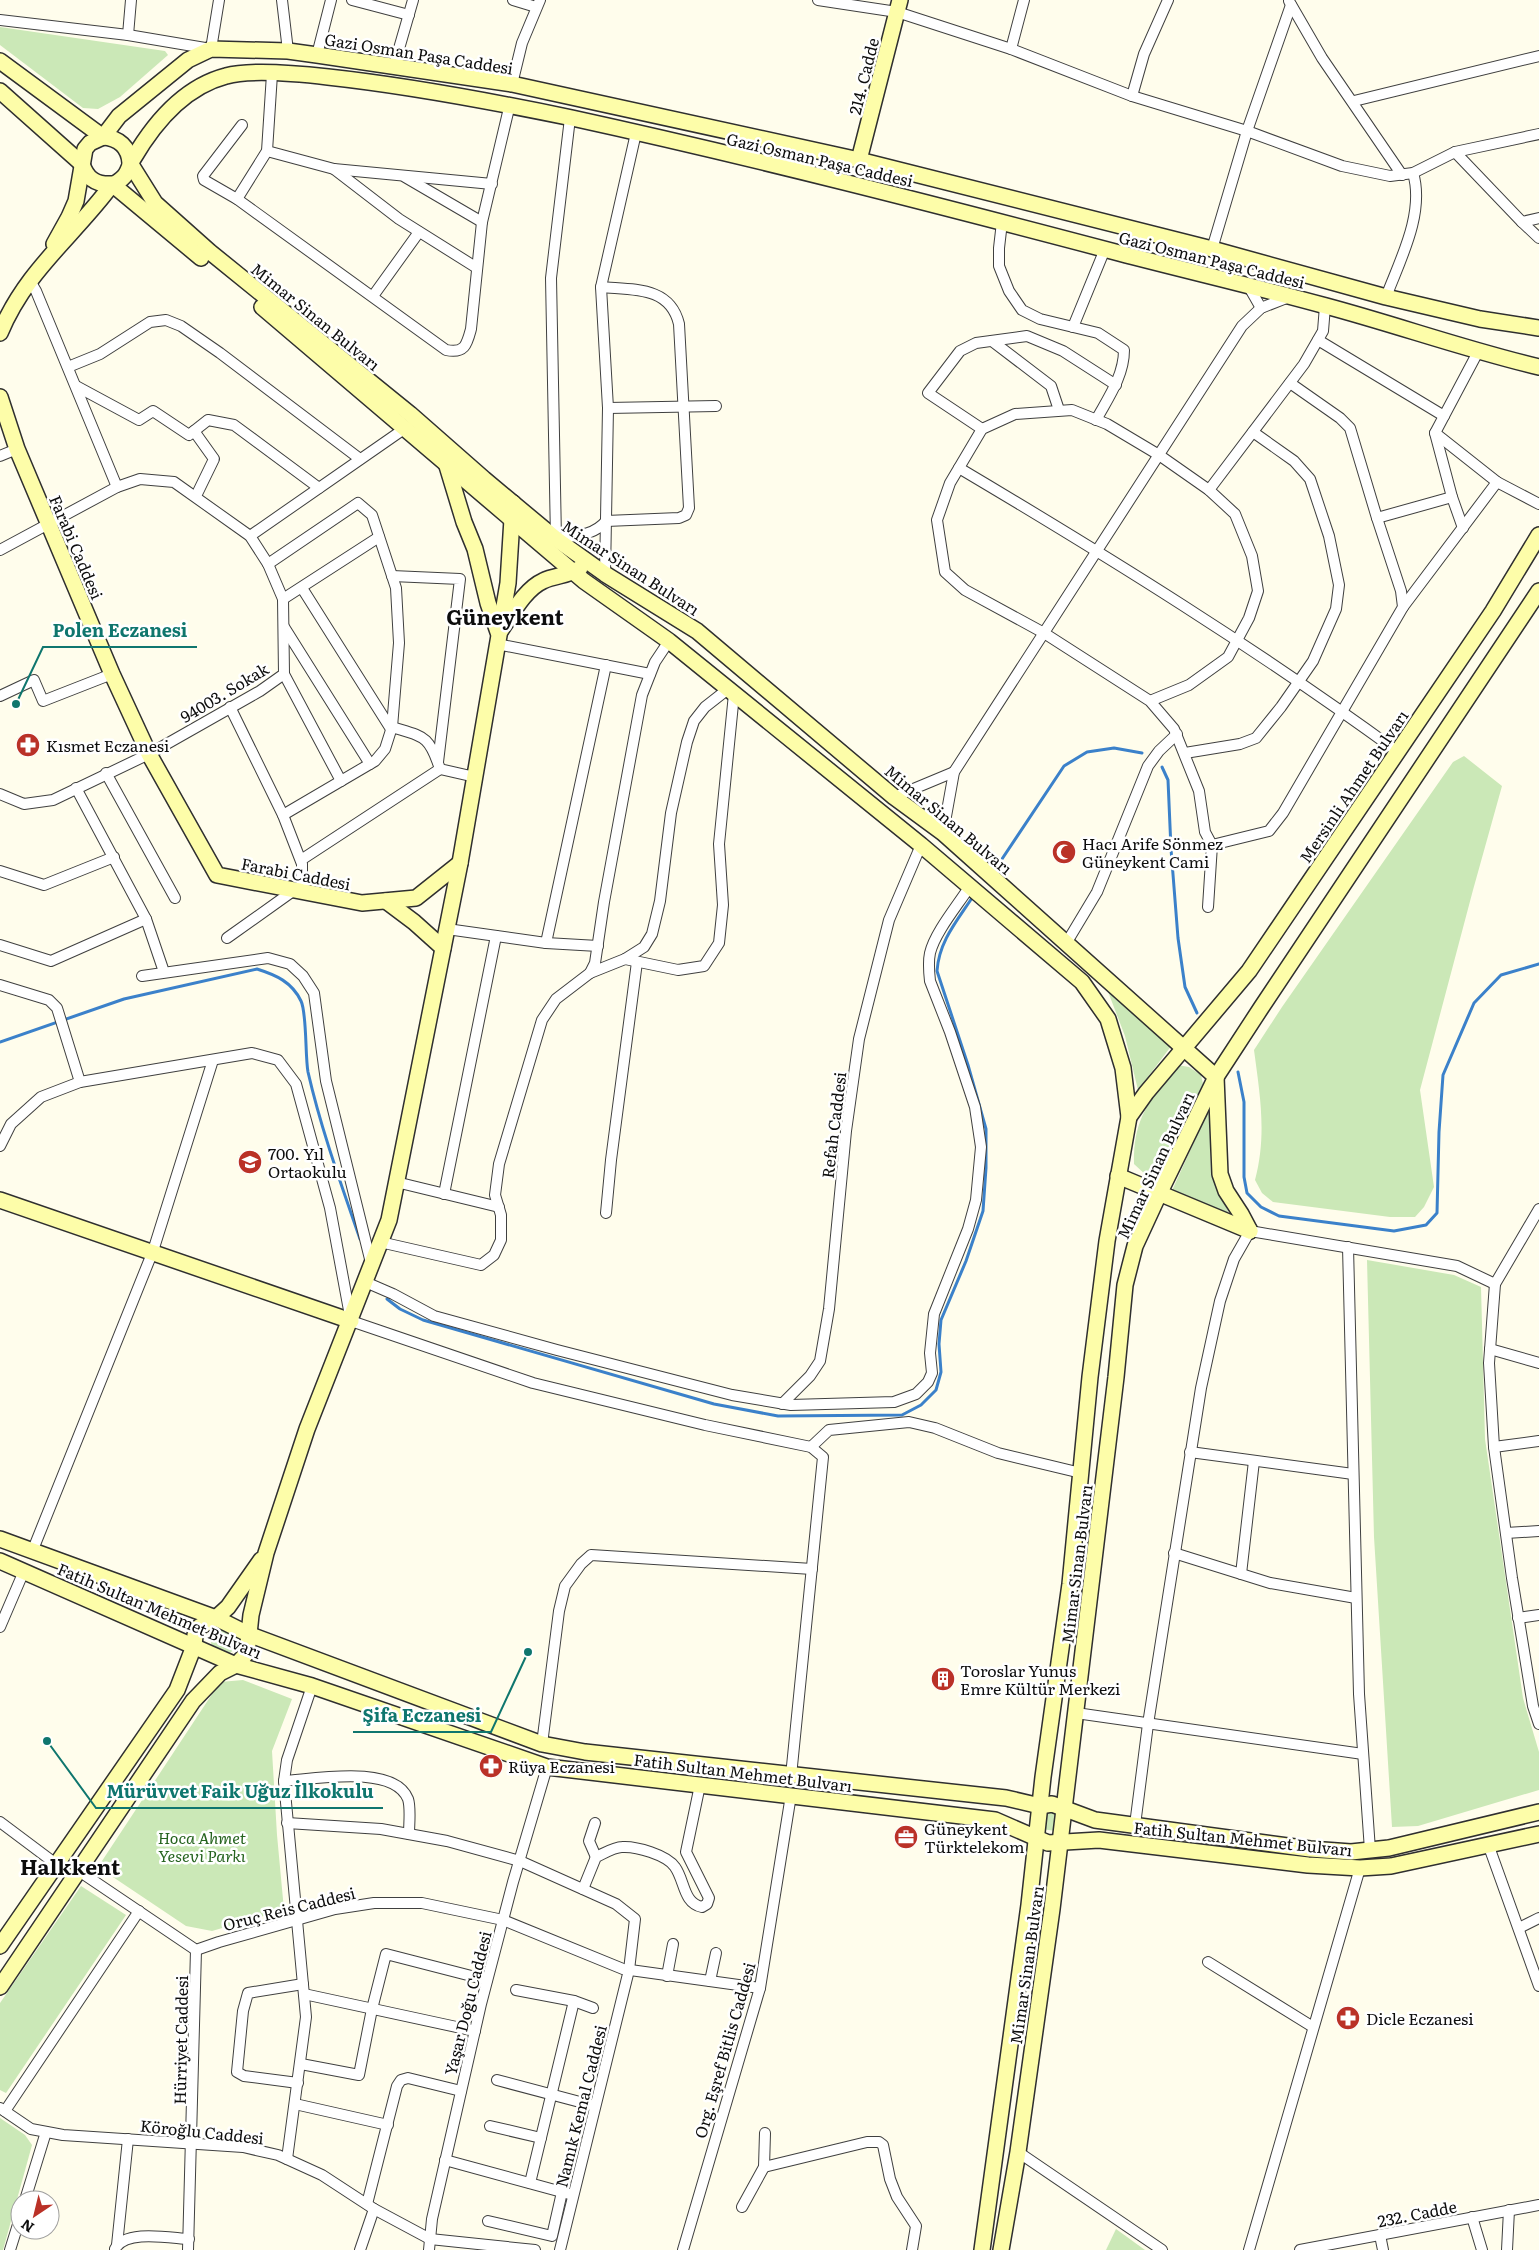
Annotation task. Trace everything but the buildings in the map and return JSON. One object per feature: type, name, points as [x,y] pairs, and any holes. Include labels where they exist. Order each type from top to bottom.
[{"type":"main road","name":"214. Cadde","points":[[859,160],[898,6]]},
{"type":"main road","name":"Gazi Osman Paşa Caddesi","points":[[104,137],[119,116],[188,60],[212,49],[317,55],[512,84],[859,160],[1212,249],[1386,297],[1480,319],[1539,328]]},
{"type":"main road","name":"Mimar Sinan Bulvarı","points":[[0,61],[104,137],[123,144],[127,150],[130,163],[155,203],[210,252],[410,414],[556,539],[588,563],[696,631],[894,797],[943,833],[1067,942],[1184,1049],[1146,1093],[1130,1116]]},
{"type":"main road","name":"Gazi Osman Paşa Caddesi","points":[[130,163],[157,123],[179,101],[203,84],[230,74],[305,74],[405,86],[510,104],[1002,222],[1325,306],[1532,365]]},
{"type":"main road","name":"Mimar Sinan Bulvarı","points":[[0,91],[82,164],[89,178],[96,183],[112,184],[395,419],[447,466],[574,573],[669,641],[970,886],[1082,982],[1108,1020],[1123,1068],[1130,1116],[1106,1251],[1090,1377],[1070,1584],[982,2250]]},
{"type":"main road","points":[[45,260],[76,201],[85,150],[90,143],[104,137]]},
{"type":"main road","points":[[0,333],[8,314],[29,280],[45,260],[88,216],[112,184],[124,177],[130,163]]},
{"type":"main road","points":[[1523,326],[1539,323]]},
{"type":"main road","points":[[1532,365],[1539,375]]},
{"type":"main road","name":"Farabi Caddesi","points":[[0,396],[17,449],[112,674],[149,754],[217,875],[298,892],[362,902],[386,901],[416,898],[460,863]]},
{"type":"main road","points":[[447,466],[464,522],[475,548],[498,638]]},
{"type":"main road","points":[[0,1987],[193,1701],[220,1673],[236,1665],[247,1654],[249,1646],[248,1634],[266,1553],[307,1429],[351,1321],[363,1281],[389,1220],[460,863],[475,777],[508,583],[513,503]]},
{"type":"main road","name":"Mersinli Ahmet Bulvarı","points":[[1184,1049],[1249,971],[1493,611],[1539,535]]},
{"type":"main road","points":[[498,638],[529,591],[542,581],[574,573],[588,563]]},
{"type":"main road","points":[[1250,1232],[1226,1191],[1220,1174],[1216,1077],[1260,1008],[1539,591]]},
{"type":"main road","points":[[386,901],[414,922],[443,948]]},
{"type":"main road","points":[[1184,1049],[1216,1077]]},
{"type":"main road","name":"Mimar Sinan Bulvarı","points":[[1002,2250],[1018,2152],[1060,1841],[1125,1285],[1135,1246],[1216,1077]]},
{"type":"main road","points":[[1118,1176],[1250,1232]]},
{"type":"main road","points":[[0,1200],[153,1251],[351,1321]]},
{"type":"main road","name":"Fatih Sultan Mehmet Bulvarı","points":[[0,1539],[216,1618],[248,1634],[542,1744],[585,1752],[1006,1798],[1040,1806],[1052,1804],[1095,1820],[1310,1849],[1352,1852],[1408,1843],[1539,1812]]},
{"type":"main road","points":[[0,1946],[177,1690],[194,1646],[195,1635],[199,1627],[216,1618],[228,1606],[266,1553]]},
{"type":"main road","name":"Fatih Sultan Mehmet Bulvarı","points":[[0,1561],[236,1665],[312,1686],[547,1767],[995,1820],[1048,1843],[1099,1840],[1308,1865],[1360,1868],[1391,1866],[1539,1834]]},
{"type":"street","points":[[128,35],[131,0]]},
{"type":"street","points":[[212,49],[219,0]]},
{"type":"street","points":[[282,0],[288,52]]},
{"type":"street","points":[[317,55],[331,0]]},
{"type":"street","points":[[352,0],[409,14]]},
{"type":"street","points":[[394,66],[413,0]]},
{"type":"street","points":[[512,84],[522,43],[538,3],[514,0]]},
{"type":"street","points":[[818,0],[898,6],[1132,96],[1246,132],[1342,166],[1390,176],[1414,173],[1454,152],[1539,134]]},
{"type":"street","points":[[1011,49],[1024,0]]},
{"type":"street","points":[[1132,96],[1144,54],[1168,0]]},
{"type":"street","points":[[1290,2],[1322,58],[1354,101],[1373,134],[1402,175]]},
{"type":"street","points":[[1212,249],[1246,132],[1290,2]]},
{"type":"street","name":"Gazi Osman Paşa Caddesi","points":[[0,20],[128,35],[212,49]]},
{"type":"street","points":[[1354,101],[1539,56]]},
{"type":"street","points":[[237,199],[267,151],[272,74]]},
{"type":"street","points":[[242,125],[203,176],[204,180],[237,199],[446,350],[455,352],[462,349],[467,343],[471,329],[482,222],[510,104]]},
{"type":"street","points":[[556,539],[551,278],[570,118]]},
{"type":"street","points":[[605,574],[608,408],[601,287],[636,133]]},
{"type":"street","points":[[267,151],[334,169],[492,184]]},
{"type":"street","points":[[1454,152],[1539,238]]},
{"type":"street","points":[[334,169],[399,219],[477,268]]},
{"type":"street","points":[[1386,297],[1413,219],[1417,187],[1414,173]]},
{"type":"street","points":[[400,174],[482,222]]},
{"type":"street","points":[[1522,222],[1539,218]]},
{"type":"street","points":[[1002,222],[999,266],[1009,291],[1022,310],[1040,319],[1098,334],[1124,350],[1124,362],[1116,385],[1096,420]]},
{"type":"street","points":[[372,296],[419,232]]},
{"type":"street","points":[[1074,327],[1105,249]]},
{"type":"street","points":[[29,280],[68,367],[117,487]]},
{"type":"street","points":[[1249,286],[1261,308]]},
{"type":"street","points":[[601,287],[654,293],[668,301],[676,311],[679,324],[689,508],[686,515],[679,518],[606,521]]},
{"type":"street","points":[[943,833],[954,772],[1242,326],[1261,308],[1288,297]]},
{"type":"street","points":[[1209,490],[1304,364],[1323,331],[1325,306]]},
{"type":"street","points":[[68,367],[100,354],[150,322],[166,320],[182,326],[220,353],[360,459]]},
{"type":"street","points":[[982,429],[928,393],[960,352],[976,343],[1027,336],[1063,351],[1116,385]]},
{"type":"street","points":[[1318,340],[1444,416]]},
{"type":"street","points":[[992,341],[1051,386],[1059,410]]},
{"type":"street","points":[[1463,528],[1452,497],[1435,432],[1479,350]]},
{"type":"street","points":[[1290,383],[1340,418],[1350,428],[1401,591],[1403,607]]},
{"type":"street","points":[[76,386],[139,420],[153,411],[188,435],[208,420],[234,425],[318,488]]},
{"type":"street","points":[[608,408],[716,406]]},
{"type":"street","points":[[1150,701],[1189,685],[1228,657],[1249,618],[1258,591],[1252,556],[1235,514],[1209,490],[1159,455],[1096,420],[1072,410],[1015,414],[982,429],[950,484],[937,520],[945,572],[966,590],[1044,633],[1150,701],[1176,734],[1199,791],[1206,832],[1212,845],[1208,906]]},
{"type":"street","points":[[250,536],[404,429]]},
{"type":"street","points":[[194,430],[214,459],[196,496]]},
{"type":"street","points":[[1185,753],[1240,744],[1256,738],[1313,661],[1336,609],[1340,585],[1329,536],[1310,479],[1294,460],[1253,432]]},
{"type":"street","points":[[1435,432],[1497,482],[1539,504]]},
{"type":"street","points":[[0,456],[17,449]]},
{"type":"street","points":[[959,468],[1098,551],[1299,681],[1398,752]]},
{"type":"street","name":"94003. Sokak","points":[[0,550],[117,487],[140,479],[159,479],[174,482],[250,536],[268,564],[283,598],[284,626],[284,674],[260,691],[149,754],[53,800],[24,804],[0,794]]},
{"type":"street","points":[[1212,845],[1269,831],[1283,813],[1403,607],[1497,482]]},
{"type":"street","points":[[1377,518],[1452,497]]},
{"type":"street","points":[[268,564],[358,503],[372,515],[396,588],[399,644],[391,728],[385,749],[375,761],[283,815]]},
{"type":"street","points":[[540,544],[556,539],[588,534],[601,528],[606,521]]},
{"type":"street","points":[[283,598],[302,588],[379,538]]},
{"type":"street","points":[[300,860],[439,765],[460,579],[392,576]]},
{"type":"street","points":[[302,588],[391,728],[420,736],[429,742],[434,749],[439,765]]},
{"type":"street","points":[[284,626],[370,764]]},
{"type":"street","points":[[498,638],[650,674]]},
{"type":"street","points":[[590,973],[595,963],[642,695],[655,662],[669,641]]},
{"type":"street","points":[[546,942],[606,665]]},
{"type":"street","points":[[0,696],[34,680],[43,701],[112,674]]},
{"type":"street","points":[[284,674],[341,781]]},
{"type":"street","points":[[380,1242],[481,1265],[494,1255],[501,1240],[501,1215],[495,1195],[499,1164],[542,1020],[556,999],[590,973],[625,959],[644,947],[652,934],[660,901],[671,813],[687,742],[694,721],[705,707],[731,692]]},
{"type":"street","points":[[625,959],[678,970],[704,966],[719,943],[723,905],[719,844],[731,692]]},
{"type":"street","points":[[227,938],[298,892],[300,860],[283,815],[230,708]]},
{"type":"street","points":[[1067,942],[1097,892],[1148,766],[1159,751],[1176,734]]},
{"type":"street","points":[[439,765],[475,777]]},
{"type":"street","points":[[894,797],[954,772]]},
{"type":"street","points":[[106,773],[175,898]]},
{"type":"street","points":[[76,788],[146,919],[163,969]]},
{"type":"street","name":"Refah Caddesi","points":[[782,1404],[810,1376],[820,1361],[829,1309],[846,1131],[859,1040],[889,920],[921,845]]},
{"type":"street","points":[[0,871],[44,885],[114,857]]},
{"type":"street","points":[[363,1281],[393,1294],[434,1316],[732,1395],[791,1405],[894,1402],[916,1394],[928,1382],[932,1373],[930,1353],[934,1314],[968,1229],[976,1200],[981,1146],[975,1107],[950,1032],[930,981],[930,953],[937,936],[970,886]]},
{"type":"street","points":[[0,945],[51,960],[146,919]]},
{"type":"street","points":[[447,929],[546,942],[598,946]]},
{"type":"street","points":[[444,1194],[496,936]]},
{"type":"street","points":[[142,976],[268,958],[290,964],[303,976],[314,992],[326,1081],[371,1263]]},
{"type":"street","points":[[606,1213],[611,1160],[637,962]]},
{"type":"street","points":[[0,985],[49,1000],[59,1013],[64,1026],[80,1082]]},
{"type":"street","points":[[0,1146],[11,1124],[41,1097],[80,1082],[252,1053],[278,1060],[296,1084],[330,1208],[351,1321],[534,1383],[705,1426],[811,1446],[823,1457],[791,1776]]},
{"type":"street","points":[[32,1552],[153,1251],[213,1060]]},
{"type":"street","points":[[396,1182],[499,1207]]},
{"type":"street","points":[[1539,1209],[1495,1284],[1490,1349],[1494,1447],[1518,1618],[1539,1724]]},
{"type":"street","points":[[1135,1825],[1148,1724],[1190,1452],[1220,1301],[1234,1259],[1250,1232],[1457,1266],[1495,1284]]},
{"type":"street","points":[[1348,1247],[1359,1694],[1370,1850]]},
{"type":"street","points":[[1490,1349],[1539,1363]]},
{"type":"street","points":[[811,1446],[829,1430],[909,1422],[934,1428],[998,1453],[1081,1473]]},
{"type":"street","points":[[1494,1447],[1539,1441]]},
{"type":"street","points":[[1190,1452],[1353,1474]]},
{"type":"street","points":[[1241,1574],[1254,1461]]},
{"type":"street","points":[[1506,1534],[1539,1531]]},
{"type":"street","points":[[1174,1553],[1270,1583],[1356,1598]]},
{"type":"street","points":[[542,1744],[559,1611],[565,1586],[591,1554],[812,1570]]},
{"type":"street","points":[[0,1627],[24,1571]]},
{"type":"street","points":[[1518,1618],[1539,1615]]},
{"type":"street","points":[[286,2159],[301,2064],[306,2017],[284,1781],[287,1760],[312,1686]]},
{"type":"street","points":[[1076,1713],[1363,1754]]},
{"type":"street","name":"Yaşar Doğu Caddesi","points":[[429,2250],[432,2219],[475,2031],[547,1767]]},
{"type":"street","points":[[284,1781],[361,1776],[386,1780],[400,1787],[408,1800],[409,1834]]},
{"type":"street","points":[[596,1857],[621,1847],[657,1854],[675,1866],[689,1899],[696,1906],[702,1907],[707,1904],[709,1898],[686,1852],[700,1785]]},
{"type":"street","name":"Org. Eşref Bitlis Caddesi","points":[[683,2250],[760,1988],[791,1795]]},
{"type":"street","points":[[287,1822],[381,1829],[447,1841],[520,1861],[583,1889],[596,1857],[590,1841],[595,1823]]},
{"type":"street","points":[[1,1824],[56,1864]]},
{"type":"street","points":[[1488,1844],[1539,1986]]},
{"type":"street","points":[[1249,2250],[1360,1868]]},
{"type":"street","points":[[79,1872],[196,1950]]},
{"type":"street","name":"Namık Kemal Caddesi","points":[[560,2250],[629,1970],[635,1919],[616,1904],[583,1889]]},
{"type":"street","name":"Oruç Reis Caddesi","points":[[196,1950],[335,1909],[374,1902],[422,1903],[504,1920],[629,1970],[760,1988]]},
{"type":"street","points":[[2,2110],[139,1911]]},
{"type":"street","points":[[1519,1928],[1539,1918]]},
{"type":"street","points":[[667,1976],[673,1944]]},
{"type":"street","name":"Hürriyet Caddesi","points":[[189,2245],[196,1950]]},
{"type":"street","points":[[710,1981],[716,1953]]},
{"type":"street","points":[[301,2064],[359,2074],[372,2009],[386,1954],[488,1980]]},
{"type":"street","points":[[1208,1962],[1313,2026]]},
{"type":"street","points":[[298,2083],[244,2076],[237,2072],[243,2011],[248,1993],[303,1989],[372,2009],[475,2031]]},
{"type":"street","points":[[516,1990],[574,2001],[593,2008]]},
{"type":"street","points":[[530,2183],[574,2001]]},
{"type":"street","points":[[360,2250],[388,2125],[401,2080],[408,2078],[461,2091]]},
{"type":"street","points":[[497,2080],[596,2106]]},
{"type":"street","points":[[295,2104],[388,2125]]},
{"type":"street","name":"Köroğlu Caddesi","points":[[2,2110],[32,2129],[63,2135],[243,2147],[278,2155],[322,2175],[371,2206],[430,2239],[535,2250]]},
{"type":"street","points":[[490,2126],[541,2138]]},
{"type":"street","points":[[28,2190],[46,2132]]},
{"type":"street","points":[[742,2207],[764,2167],[765,2134]]},
{"type":"street","points":[[116,2247],[128,2139]]},
{"type":"street","points":[[764,2167],[867,2142],[879,2142],[883,2145],[890,2179],[897,2197],[916,2226],[912,2250]]},
{"type":"street","points":[[1018,2152],[1162,2250]]},
{"type":"street","points":[[445,2160],[573,2195]]},
{"type":"street","points":[[488,2221],[552,2236],[562,2192]]},
{"type":"street","name":"232. Cadde","points":[[1300,2250],[1539,2205]]},
{"type":"street","points":[[1507,2250],[1509,2210]]},
{"type":"street","points":[[1472,2217],[1482,2250]]},
{"type":"street","points":[[512,2248],[518,2229]]},
{"type":"street","points":[[1380,2235],[1383,2250]]},
{"type":"street","points":[[116,2247],[130,2237],[189,2245]]},
{"type":"green space","points":[[0,27],[165,51],[168,55],[120,97],[98,109],[83,108],[0,45]]},
{"type":"green space","points":[[1464,756],[1502,786],[1420,1090],[1434,1187],[1424,1207],[1415,1217],[1390,1217],[1273,1202],[1262,1193],[1255,1180],[1259,1163],[1262,1131],[1254,1050],[1453,762]]},
{"type":"green space","points":[[1107,989],[1172,1045],[1138,1090],[1125,1036]]},
{"type":"green space","points":[[1177,1065],[1189,1067],[1201,1075],[1203,1084],[1156,1176],[1147,1176],[1134,1164],[1136,1134],[1145,1110]]},
{"type":"green space","points":[[1209,1109],[1211,1175],[1232,1220],[1170,1195]]},
{"type":"green space","points":[[1367,1260],[1454,1275],[1481,1287],[1485,1439],[1523,1698],[1539,1752],[1539,1790],[1418,1826],[1392,1827],[1374,1537]]},
{"type":"green space","points":[[224,1628],[233,1632],[237,1641],[233,1650],[224,1654],[215,1650],[211,1641],[215,1632]]},
{"type":"green space","name":"Hoca Ahmet Yesevi Parkı","points":[[243,1680],[292,1699],[272,1751],[284,1910],[212,1931],[186,1926],[98,1867],[220,1682]]},
{"type":"green space","points":[[1043,1810],[1058,1811],[1056,1831],[1041,1829]]},
{"type":"green space","points":[[81,1886],[126,1915],[6,2093],[0,2090],[0,2003]]},
{"type":"green space","points":[[0,2118],[25,2135],[32,2145],[20,2190],[10,2190],[10,2225],[3,2250],[0,2250]]},
{"type":"green space","points":[[1116,2229],[1145,2250],[1106,2250]]},
{"type":"waterway","points":[[998,865],[1064,766],[1087,752],[1114,748],[1142,753]]},
{"type":"waterway","points":[[1162,767],[1168,780],[1178,938],[1185,987],[1197,1013]]},
{"type":"waterway","points":[[387,1299],[400,1309],[423,1320],[714,1404],[778,1416],[902,1415],[921,1405],[936,1390],[941,1372],[939,1344],[941,1320],[966,1261],[983,1211],[986,1129],[968,1065],[937,971],[938,961],[945,941],[972,898]]},
{"type":"waterway","points":[[1238,1072],[1244,1102],[1244,1177],[1247,1193],[1261,1207],[1279,1216],[1394,1231],[1426,1225],[1437,1213],[1439,1132],[1443,1075],[1474,1003],[1501,975],[1539,964]]},
{"type":"waterway","points":[[0,1042],[124,999],[257,969],[283,980],[297,994],[303,1007],[307,1065],[313,1093],[360,1239]]},
{"type":"place","name":"Polen Eczanesi","points":[[16,704]]},
{"type":"place","name":"Kısmet Eczanesi","points":[[28,745]]},
{"type":"place","name":"Hacı Arife Sönmez Güneykent Cami","points":[[1064,852]]},
{"type":"place","name":"700. Yıl Ortaokulu","points":[[250,1162]]},
{"type":"place","name":"Şifa Eczanesi","points":[[528,1652]]},
{"type":"place","name":"Toroslar Yunus Emre Kültür Merkezi","points":[[943,1679]]},
{"type":"place","name":"Mürüvvet Faik Uğuz İlkokulu","points":[[47,1741]]},
{"type":"place","name":"Rüya Eczanesi","points":[[491,1766]]},
{"type":"place","name":"Güneykent Türktelekom","points":[[906,1837]]},
{"type":"place","name":"Dicle Eczanesi","points":[[1348,2018]]},
{"type":"district","name":"Güneykent","points":[[505,615]]},
{"type":"district","name":"Halkkent","points":[[70,1865]]}]
